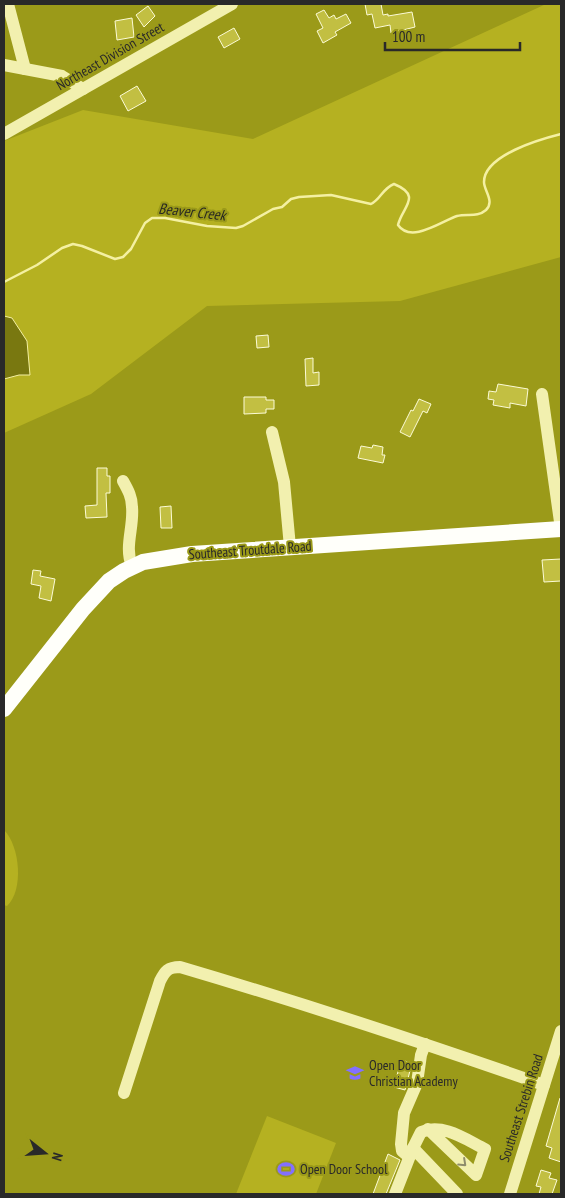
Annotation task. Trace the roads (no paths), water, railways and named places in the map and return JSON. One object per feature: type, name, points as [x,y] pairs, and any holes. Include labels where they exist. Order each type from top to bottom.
[{"type":"main road","name":"Southeast Troutdale Road","points":[[4,709],[95,595],[114,577],[132,566],[158,558],[185,555],[561,528]]},
{"type":"street","points":[[8,4],[25,69]]},
{"type":"street","name":"Northeast Division Street","points":[[4,134],[232,4]]},
{"type":"street","points":[[4,65],[62,76],[83,88]]},
{"type":"street","points":[[542,394],[561,528]]},
{"type":"street","points":[[272,432],[284,482],[290,547]]},
{"type":"street","points":[[123,481],[130,494],[132,508],[128,552],[132,566]]},
{"type":"street","points":[[124,1093],[160,981],[165,971],[171,967],[180,967],[246,987],[425,1044],[544,1085]]},
{"type":"street","name":"Southeast Strebin Road","points":[[510,1194],[561,1032]]},
{"type":"street","points":[[425,1044],[421,1055],[417,1083],[404,1113],[402,1151],[411,1153],[457,1194]]},
{"type":"street","points":[[395,1194],[420,1132],[428,1129]]},
{"type":"waterway","name":"Beaver Creek","points":[[4,282],[37,265],[62,248],[73,244],[115,259],[123,257],[131,249],[145,223],[152,218],[165,218],[207,226],[236,228],[273,209],[282,207],[291,199],[331,195],[371,204],[394,184],[403,188],[409,198],[398,225],[404,230],[411,232],[427,230],[457,216],[476,215],[486,210],[489,200],[484,182],[486,172],[493,164],[503,156],[528,144],[561,134]]},
{"type":"place","name":"Open Door Christian Academy","points":[[355,1073]]},
{"type":"place","name":"Open Door School","points":[[286,1169]]}]
